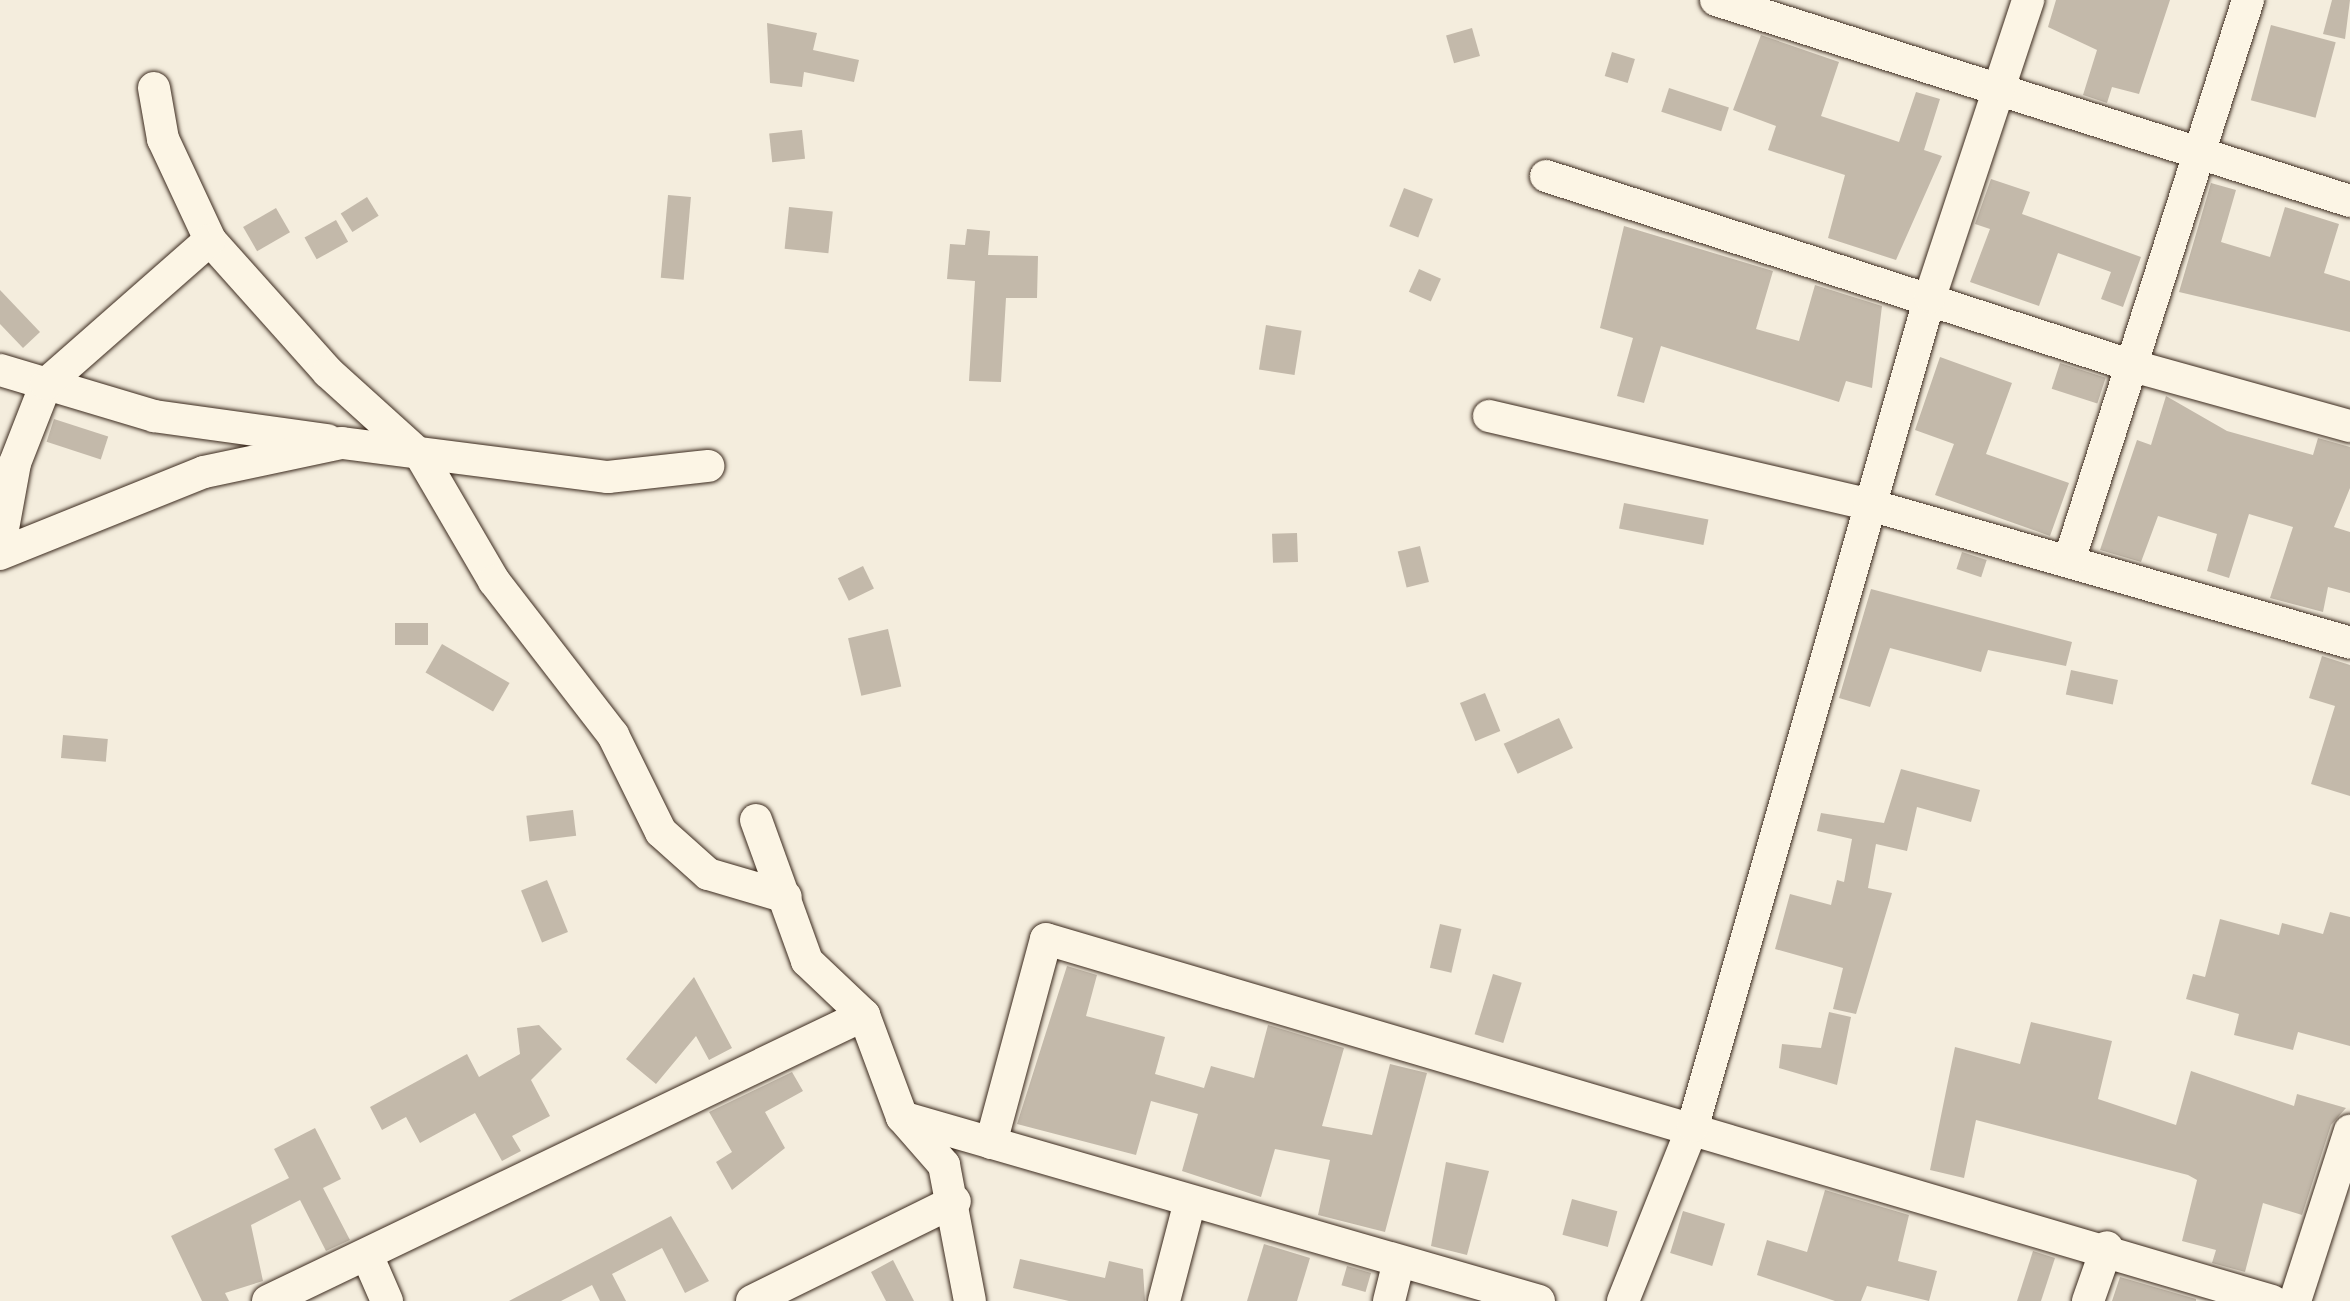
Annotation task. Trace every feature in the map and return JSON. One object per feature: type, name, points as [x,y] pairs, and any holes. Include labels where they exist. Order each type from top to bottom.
[{"type":"street","points":[[1716,0],[2350,201]]},
{"type":"street","points":[[1623,1301],[1693,1126],[1930,297],[2028,0]]},
{"type":"street","points":[[2069,561],[2248,0]]},
{"type":"street","points":[[154,88],[163,139],[210,240],[328,372],[421,456],[494,581],[613,735],[661,832],[708,874],[786,896]]},
{"type":"street","points":[[1546,176],[1930,297],[2133,366],[2350,426]]},
{"type":"street","points":[[0,545],[15,463],[46,384],[210,240]]},
{"type":"street","points":[[0,370],[154,416],[421,456],[608,477],[708,466]]},
{"type":"street","points":[[1489,416],[1870,505],[2350,643]]},
{"type":"street","points":[[0,554],[204,472],[342,443]]},
{"type":"street","points":[[756,820],[807,960],[864,1015],[902,1117],[944,1165],[955,1201],[970,1301]]},
{"type":"street","points":[[991,1143],[1046,939],[2107,1246],[2272,1301]]},
{"type":"street","points":[[268,1301],[864,1015]]},
{"type":"street","points":[[902,1117],[1189,1205],[1538,1301]]},
{"type":"street","points":[[2295,1301],[2350,1131]]},
{"type":"street","points":[[752,1301],[955,1201]]},
{"type":"street","points":[[1164,1301],[1189,1205]]},
{"type":"street","points":[[2088,1301],[2107,1246]]},
{"type":"street","points":[[367,1255],[386,1301]]},
{"type":"street","points":[[1388,1301],[1398,1264]]},
{"type":"building","points":[[2056,0],[2170,0],[2139,94],[2112,87],[2107,103],[2083,95],[2097,50],[2048,27]]},
{"type":"building","points":[[2332,0],[2350,0],[2345,39],[2323,34]]},
{"type":"building","points":[[767,23],[817,33],[813,50],[859,60],[854,82],[804,72],[802,87],[770,83]]},
{"type":"building","points":[[2271,25],[2336,42],[2316,118],[2251,100]]},
{"type":"building","points":[[1472,28],[1480,56],[1454,63],[1446,35]]},
{"type":"building","points":[[1761,35],[1839,62],[1821,116],[1899,142],[1916,92],[1940,99],[1924,150],[1942,156],[1896,260],[1828,238],[1845,175],[1768,150],[1776,126],[1733,110]]},
{"type":"building","points":[[1612,52],[1635,59],[1628,83],[1605,76]]},
{"type":"building","points":[[1669,88],[1729,107],[1721,131],[1661,112]]},
{"type":"building","points":[[802,130],[805,159],[772,162],[769,133]]},
{"type":"building","points":[[1991,179],[2030,192],[2022,214],[2141,257],[2123,307],[2101,299],[2111,272],[2058,253],[2039,306],[1970,282],[1990,229],[1975,224]]},
{"type":"building","points":[[2211,183],[2236,190],[2221,242],[2270,257],[2285,207],[2339,224],[2324,273],[2350,281],[2350,332],[2179,292]]},
{"type":"building","points":[[1404,188],[1433,199],[1418,237],[1389,226]]},
{"type":"building","points":[[668,195],[691,197],[684,280],[661,278]]},
{"type":"building","points":[[367,197],[379,216],[352,232],[341,213]]},
{"type":"building","points":[[789,207],[833,212],[828,253],[785,249]]},
{"type":"building","points":[[276,208],[290,232],[257,251],[243,227]]},
{"type":"building","points":[[336,220],[348,242],[317,259],[305,237]]},
{"type":"building","points":[[1624,226],[1773,271],[1756,329],[1799,341],[1815,285],[1882,306],[1872,388],[1846,381],[1839,402],[1661,346],[1644,403],[1617,396],[1633,338],[1600,328]]},
{"type":"building","points":[[967,229],[990,231],[988,255],[1038,256],[1037,298],[1006,298],[1001,382],[969,381],[975,281],[947,279],[950,244],[965,245]]},
{"type":"building","points":[[1419,269],[1441,279],[1431,302],[1409,292]]},
{"type":"building","points":[[0,290],[40,332],[23,348],[0,324]]},
{"type":"building","points":[[1266,325],[1302,331],[1295,375],[1259,369]]},
{"type":"building","points":[[1940,357],[2012,383],[1986,454],[2069,483],[2050,536],[1935,495],[1954,444],[1915,430]]},
{"type":"building","points":[[2060,363],[2106,378],[2097,404],[2052,389]]},
{"type":"building","points":[[2166,396],[2227,431],[2313,455],[2318,438],[2350,447],[2350,488],[2334,527],[2350,532],[2350,593],[2328,587],[2323,612],[2270,598],[2293,527],[2249,514],[2229,578],[2207,571],[2217,534],[2158,516],[2141,562],[2100,550],[2137,440],[2151,445]]},
{"type":"building","points":[[54,419],[108,437],[101,459],[47,442]]},
{"type":"building","points":[[1624,503],[1708,519],[1703,545],[1619,529]]},
{"type":"building","points":[[1297,533],[1298,562],[1273,563],[1272,534]]},
{"type":"building","points":[[1420,546],[1429,582],[1407,587],[1398,552]]},
{"type":"building","points":[[1962,552],[1987,560],[1981,577],[1956,569]]},
{"type":"building","points":[[863,566],[874,588],[849,601],[838,578]]},
{"type":"building","points":[[1871,589],[2072,642],[2066,666],[1988,650],[1981,672],[1890,648],[1870,707],[1839,698]]},
{"type":"building","points":[[395,623],[428,623],[428,645],[395,645]]},
{"type":"building","points":[[888,629],[901,686],[861,696],[848,638]]},
{"type":"building","points":[[442,644],[510,683],[493,712],[426,673]]},
{"type":"building","points":[[2322,656],[2350,665],[2350,796],[2311,784],[2335,706],[2309,698]]},
{"type":"building","points":[[2071,670],[2118,680],[2113,704],[2066,694]]},
{"type":"building","points":[[1485,693],[1500,731],[1475,741],[1460,703]]},
{"type":"building","points":[[1559,718],[1573,748],[1518,774],[1504,744]]},
{"type":"building","points":[[63,735],[108,739],[106,762],[61,758]]},
{"type":"building","points":[[1901,769],[1980,790],[1971,822],[1917,807],[1907,851],[1876,844],[1868,888],[1892,893],[1856,1014],[1833,1009],[1843,968],[1775,949],[1790,894],[1831,905],[1837,880],[1844,882],[1852,839],[1817,831],[1821,813],[1884,823]]},
{"type":"building","points":[[573,810],[576,836],[530,842],[526,816]]},
{"type":"building","points":[[547,880],[568,932],[542,942],[521,890]]},
{"type":"building","points":[[2330,912],[2350,917],[2350,1046],[2298,1032],[2293,1050],[2234,1035],[2239,1014],[2186,999],[2193,974],[2205,977],[2220,919],[2279,935],[2282,923],[2323,934]]},
{"type":"building","points":[[1440,924],[1461,929],[1451,973],[1430,968]]},
{"type":"building","points":[[1067,966],[1097,975],[1086,1016],[1165,1037],[1155,1074],[1204,1088],[1211,1066],[1254,1078],[1268,1025],[1344,1048],[1322,1126],[1372,1135],[1390,1064],[1427,1073],[1385,1232],[1318,1215],[1330,1160],[1275,1149],[1261,1197],[1182,1171],[1198,1114],[1151,1101],[1136,1155],[1017,1124]]},
{"type":"building","points":[[1493,974],[1522,983],[1503,1043],[1475,1034]]},
{"type":"building","points":[[694,977],[732,1048],[709,1060],[696,1036],[656,1084],[626,1059]]},
{"type":"building","points":[[1829,1012],[1851,1017],[1837,1085],[1779,1068],[1782,1044],[1821,1048]]},
{"type":"building","points":[[2031,1022],[2112,1041],[2098,1099],[2176,1125],[2191,1071],[2294,1106],[2297,1094],[2346,1108],[2331,1125],[2302,1215],[2263,1203],[2245,1272],[2212,1263],[2216,1250],[2182,1241],[2197,1180],[2188,1175],[1976,1120],[1964,1178],[1930,1170],[1955,1047],[2020,1064]]},
{"type":"building","points":[[539,1025],[562,1049],[531,1080],[550,1116],[512,1136],[521,1151],[502,1161],[475,1113],[420,1143],[406,1117],[382,1130],[370,1107],[467,1054],[479,1077],[520,1054],[517,1028]]},
{"type":"building","points":[[792,1072],[803,1091],[765,1112],[785,1148],[732,1190],[716,1162],[732,1152],[709,1112]]},
{"type":"building","points":[[315,1128],[341,1179],[323,1188],[350,1240],[326,1251],[300,1200],[251,1225],[263,1281],[225,1293],[229,1301],[202,1301],[171,1236],[289,1178],[274,1149]]},
{"type":"building","points":[[1446,1162],[1489,1171],[1467,1255],[1431,1246]]},
{"type":"building","points":[[1825,1190],[1909,1215],[1898,1261],[1937,1271],[1929,1301],[1867,1286],[1861,1301],[1835,1301],[1757,1275],[1767,1240],[1807,1252]]},
{"type":"building","points":[[1572,1199],[1617,1211],[1608,1247],[1562,1235]]},
{"type":"building","points":[[1683,1211],[1725,1224],[1712,1266],[1670,1253]]},
{"type":"building","points":[[671,1216],[709,1281],[685,1293],[662,1248],[612,1274],[626,1301],[600,1301],[592,1285],[561,1301],[509,1301]]},
{"type":"building","points":[[1264,1244],[1310,1258],[1297,1301],[1247,1301]]},
{"type":"building","points":[[2033,1251],[2055,1258],[2041,1301],[2017,1301]]},
{"type":"building","points":[[1020,1259],[1105,1278],[1109,1261],[1143,1269],[1145,1301],[1069,1301],[1013,1288]]},
{"type":"building","points":[[893,1260],[914,1301],[886,1301],[871,1272]]},
{"type":"building","points":[[1347,1266],[1371,1273],[1366,1292],[1341,1285]]},
{"type":"building","points":[[2120,1277],[2196,1299],[2196,1301],[2112,1301]]}]
